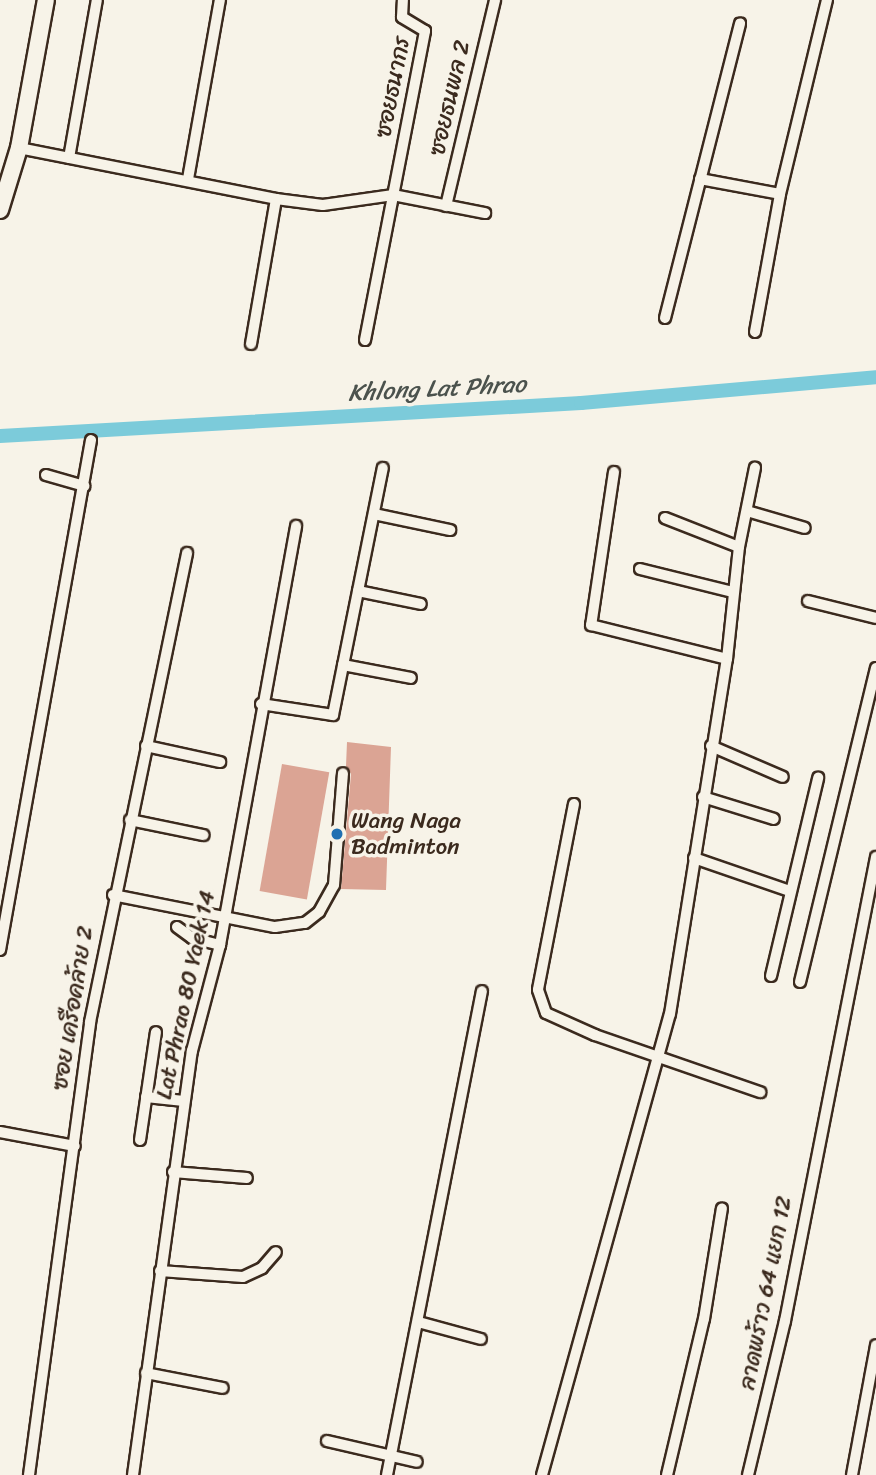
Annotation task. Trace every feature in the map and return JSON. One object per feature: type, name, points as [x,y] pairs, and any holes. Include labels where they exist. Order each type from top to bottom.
[{"type":"street","points":[[1,200],[19,148],[47,0]]},
{"type":"street","points":[[69,158],[97,0]]},
{"type":"street","points":[[188,179],[220,0]]},
{"type":"street","name":"ซอยธนากร","points":[[393,195],[425,31],[402,17],[403,0]]},
{"type":"street","name":"ซอยธนพล 2","points":[[446,206],[495,0]]},
{"type":"street","points":[[755,332],[780,194],[827,0]]},
{"type":"street","points":[[664,317],[740,23]]},
{"type":"street","points":[[19,148],[188,179],[276,199],[323,205],[393,195],[485,213]]},
{"type":"street","points":[[700,179],[780,194]]},
{"type":"street","points":[[365,340],[393,195]]},
{"type":"street","points":[[251,344],[276,199]]},
{"type":"street","points":[[0,950],[91,440]]},
{"type":"street","points":[[261,704],[333,715],[383,468]]},
{"type":"street","points":[[542,1475],[660,1056],[727,659],[738,547],[755,468]]},
{"type":"street","points":[[614,472],[591,625],[727,659]]},
{"type":"street","points":[[46,475],[84,486]]},
{"type":"street","points":[[747,511],[805,528]]},
{"type":"street","points":[[374,514],[450,530]]},
{"type":"street","points":[[664,518],[738,547]]},
{"type":"street","name":"Lat Phrao 80 Yaek 14","points":[[135,1475],[173,1172],[192,1051],[220,945],[261,704],[296,526]]},
{"type":"street","name":"ซอย เครือคล้าย 2","points":[[29,1475],[113,894],[187,553]]},
{"type":"street","points":[[640,569],[733,592]]},
{"type":"street","points":[[358,591],[421,604]]},
{"type":"street","points":[[807,601],[876,618]]},
{"type":"street","points":[[343,665],[411,678]]},
{"type":"street","points":[[800,982],[876,668]]},
{"type":"street","points":[[146,746],[220,762]]},
{"type":"street","points":[[711,747],[783,777]]},
{"type":"street","points":[[113,894],[225,918],[296,926],[319,912],[337,870],[343,773]]},
{"type":"street","points":[[771,976],[818,778]]},
{"type":"street","points":[[703,797],[774,819]]},
{"type":"street","points":[[574,804],[538,990],[546,1013],[760,1092]]},
{"type":"street","points":[[130,820],[203,835]]},
{"type":"street","points":[[694,858],[790,891]]},
{"type":"street","name":"ลาดพร้าว 64 แยก 12","points":[[748,1475],[785,1321],[822,1118],[876,858]]},
{"type":"street","points":[[177,927],[192,938],[220,945]]},
{"type":"street","points":[[387,1475],[393,1456],[482,991]]},
{"type":"street","points":[[140,1140],[156,1032]]},
{"type":"street","points":[[146,1097],[184,1101]]},
{"type":"street","points":[[0,1132],[75,1146]]},
{"type":"street","points":[[173,1172],[247,1178]]},
{"type":"street","points":[[667,1475],[704,1319],[722,1208]]},
{"type":"street","points":[[160,1271],[243,1277],[262,1268],[276,1252]]},
{"type":"street","points":[[418,1322],[481,1339]]},
{"type":"street","points":[[852,1475],[876,1345]]},
{"type":"street","points":[[146,1373],[222,1388]]},
{"type":"street","points":[[327,1441],[417,1462]]},
{"type":"building","points":[[347,742],[391,747],[386,890],[341,889],[351,774],[346,766]]},
{"type":"building","points":[[282,764],[329,772],[307,899],[260,891]]},
{"type":"waterway","name":"Khlong Lat Phrao","points":[[0,436],[581,403],[876,377]]},
{"type":"place","name":"Wang Naga Badminton","points":[[337,834]]}]
